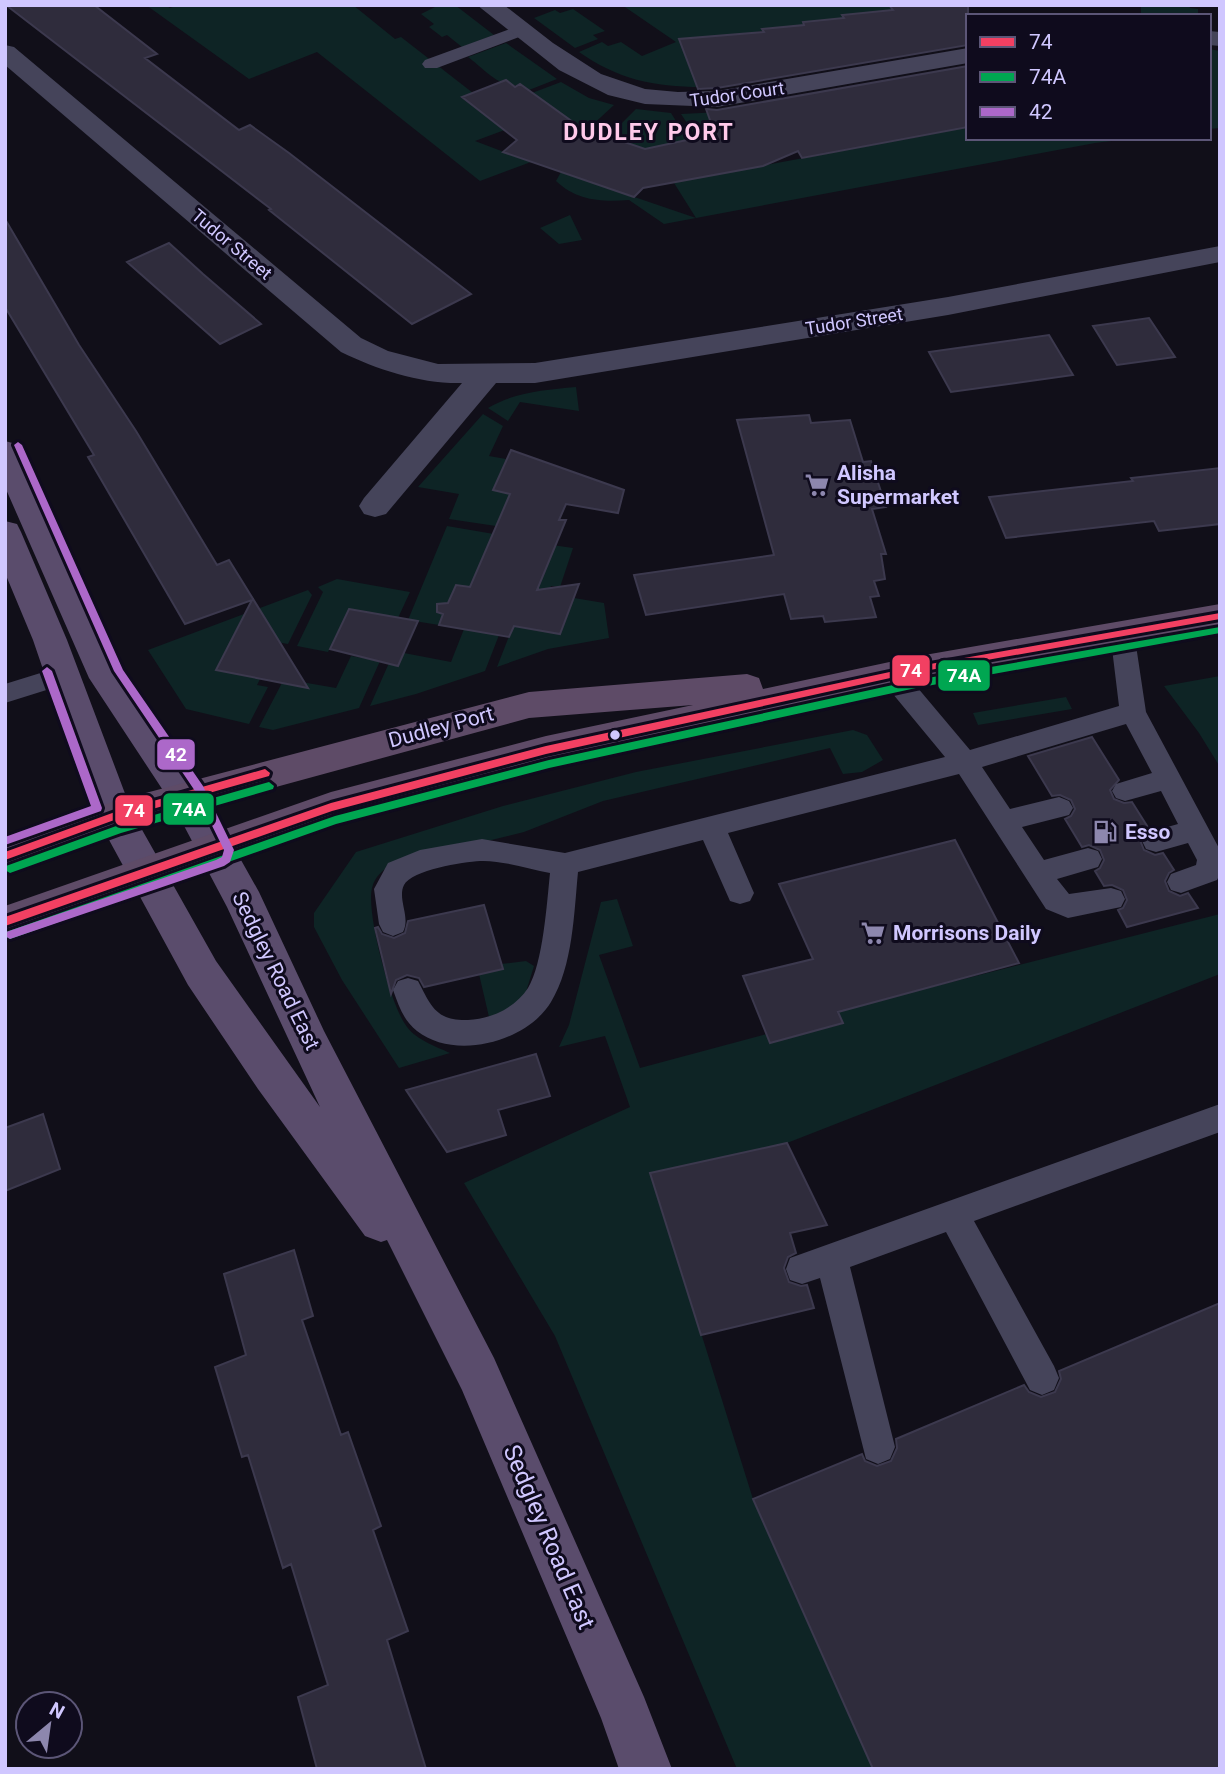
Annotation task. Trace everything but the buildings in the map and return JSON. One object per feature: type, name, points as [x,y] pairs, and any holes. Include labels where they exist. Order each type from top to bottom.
[{"type":"highway","name":"Dudley Port","points":[[5,922],[331,807],[546,750],[892,674],[1220,616]]},
{"type":"highway","name":"Dudley Port","points":[[5,856],[115,816],[529,705],[892,674]]},
{"type":"main road","name":"Sedgley Road East","points":[[5,451],[107,678],[187,797],[245,903],[309,1040],[444,1308],[494,1412],[626,1715],[646,1769]]},
{"type":"main road","name":"Sedgley Road East","points":[[5,532],[63,675],[92,760],[115,816],[149,873],[202,973],[273,1076],[444,1308]]},
{"type":"street","name":"Tudor Court","points":[[489,5],[590,80],[636,96],[680,101],[717,99],[966,55]]},
{"type":"street","name":"Tudor Street","points":[[5,52],[351,345],[377,358],[438,374],[535,373],[948,306],[1220,254]]},
{"type":"street","points":[[375,506],[486,375]]},
{"type":"lane","points":[[431,64],[521,30]]},
{"type":"lane","points":[[1122,632],[1133,712],[1212,860],[1210,868],[1199,877],[1181,882]]},
{"type":"lane","points":[[892,674],[965,762],[1056,901],[1062,905],[1079,905],[1111,899]]},
{"type":"lane","points":[[5,694],[63,675]]},
{"type":"lane","points":[[393,924],[388,889],[398,871],[420,861],[482,850],[565,864],[965,762],[1133,712]]},
{"type":"lane","points":[[1125,791],[1169,779]]},
{"type":"lane","points":[[1004,821],[1059,808]]},
{"type":"lane","points":[[712,828],[740,893]]},
{"type":"lane","points":[[1156,841],[1197,830]]},
{"type":"lane","points":[[1037,873],[1088,859]]},
{"type":"lane","points":[[408,990],[411,1006],[426,1025],[453,1034],[489,1028],[522,1017],[540,995],[556,940],[565,864]]},
{"type":"lane","points":[[878,1447],[817,1263],[1220,1118]]},
{"type":"lane","points":[[953,1214],[1042,1378]]},
{"type":"green space","points":[[146,5],[165,5],[170,8],[178,5],[353,5],[395,39],[401,37],[473,93],[462,98],[502,129],[546,111],[532,93],[561,82],[589,98],[614,105],[588,129],[537,118],[475,141],[531,162],[480,181],[317,52],[249,79]]},
{"type":"green space","points":[[439,5],[455,5],[494,35],[462,47],[447,35],[442,37],[429,27],[434,24],[421,14]]},
{"type":"green space","points":[[622,5],[889,5],[901,21],[883,11],[843,15],[844,18],[803,22],[804,25],[681,43],[690,70],[694,70],[701,87],[684,87],[652,83],[622,75],[579,52],[602,42],[608,46],[621,42],[642,56],[676,42]]},
{"type":"green space","points":[[1141,5],[1189,5],[1190,8],[1198,9],[1198,14],[1141,14]]},
{"type":"green space","points":[[573,9],[605,31],[593,35],[598,39],[575,48],[534,18],[555,10],[560,13]]},
{"type":"green space","points":[[506,43],[557,79],[529,90],[521,84],[507,85],[468,57]]},
{"type":"green space","points":[[1211,49],[1220,51],[1220,128],[1211,129]]},
{"type":"green space","points":[[636,109],[671,113],[688,140],[679,142],[663,153],[681,181],[895,141],[882,113],[902,140],[966,127],[966,140],[1120,140],[696,218],[659,159],[612,143],[616,139],[609,136]]},
{"type":"green space","points":[[721,112],[756,127],[697,138],[681,114]]},
{"type":"green space","points":[[561,172],[696,218],[664,224],[629,200],[590,199],[572,193],[556,181]]},
{"type":"green space","points":[[570,215],[582,240],[559,244],[540,228]]},
{"type":"green space","points":[[576,387],[579,411],[520,402],[508,421],[488,408],[519,395]]},
{"type":"green space","points":[[483,414],[503,426],[489,456],[506,459],[493,490],[510,494],[496,526],[449,519],[459,494],[418,487]]},
{"type":"green space","points":[[447,526],[530,540],[510,594],[456,585],[439,625],[408,620]]},
{"type":"green space","points":[[545,544],[573,548],[560,587],[551,586],[545,601],[526,597]]},
{"type":"green space","points":[[337,579],[410,592],[398,618],[349,609],[328,652],[297,646],[323,592],[318,587]]},
{"type":"green space","points":[[308,590],[312,595],[288,644],[234,635],[216,670],[260,679],[257,685],[268,687],[249,724],[186,709],[148,650]]},
{"type":"green space","points":[[574,598],[604,603],[609,638],[548,649],[497,667],[513,626],[560,634]]},
{"type":"green space","points":[[464,629],[499,635],[485,671],[370,706],[389,663],[399,665],[404,653],[451,662]]},
{"type":"green space","points":[[351,656],[380,661],[359,708],[273,730],[259,727],[284,679],[336,688]]},
{"type":"green space","points":[[1220,676],[1220,767],[1164,686]]},
{"type":"green space","points":[[1066,697],[1072,709],[978,725],[973,713]]},
{"type":"green space","points":[[853,730],[867,735],[883,760],[862,772],[843,774],[830,748],[603,801],[524,832],[392,864],[385,869],[373,884],[371,900],[376,936],[393,997],[405,1024],[414,1034],[450,1053],[399,1068],[342,980],[314,927],[314,913],[356,852],[503,806],[636,772]]},
{"type":"green space","points":[[617,899],[633,946],[599,955],[640,1068],[767,1034],[773,1042],[842,1024],[837,1011],[1220,914],[1220,974],[787,1143],[651,1173],[753,1499],[873,1769],[737,1769],[555,1336],[464,1183],[630,1107],[605,1036],[559,1047],[569,1025],[601,902]]},
{"type":"green space","points":[[526,961],[534,966],[521,1008],[489,1017],[479,974],[501,964]]},
{"type":"transit line","name":"42","points":[[10,935],[220,863],[226,859],[229,850],[199,789],[119,671],[18,445]]},
{"type":"transit line","name":"74","points":[[5,922],[331,807],[546,750],[913,670],[1220,616]]},
{"type":"transit line","name":"74A","points":[[10,935],[335,820],[549,764],[916,684],[1220,630]]},
{"type":"transit line","name":"42","points":[[5,841],[97,808],[47,671]]},
{"type":"transit line","name":"74","points":[[5,856],[115,816],[265,773]]},
{"type":"transit line","name":"74A","points":[[10,869],[119,829],[269,786]]},
{"type":"place","name":"Alisha Supermarket","points":[[817,485]]},
{"type":"place","name":"Esso","points":[[1105,832]]},
{"type":"place","name":"Morrisons Daily","points":[[873,933]]},
{"type":"district","name":"DUDLEY PORT","points":[[649,132]]}]
